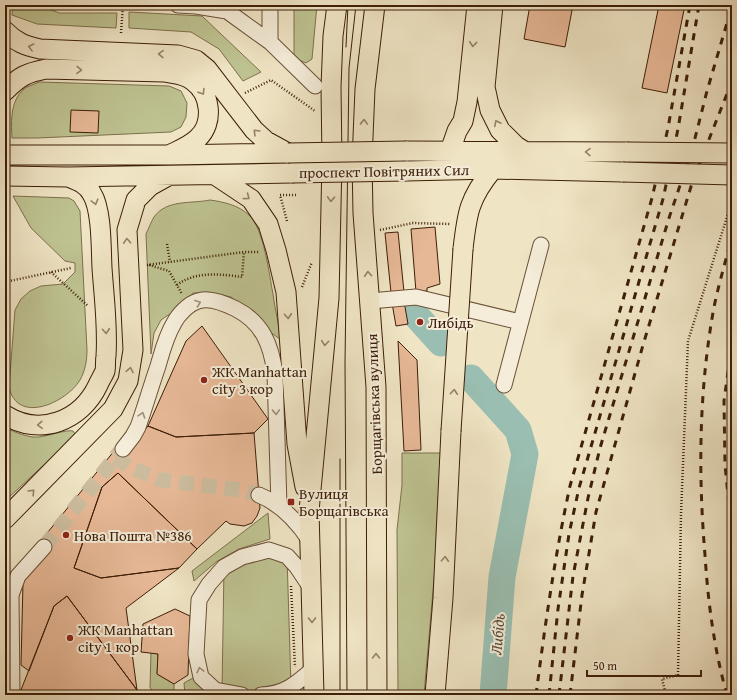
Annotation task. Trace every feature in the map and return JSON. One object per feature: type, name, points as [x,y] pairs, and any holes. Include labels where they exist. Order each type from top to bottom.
[{"type":"main road","points":[[314,695],[309,511],[329,298],[332,160],[331,87],[333,36],[337,5]]},
{"type":"main road","name":"Борщагівська вулиця","points":[[374,5],[365,89],[362,161],[363,213],[376,387],[377,695]]},
{"type":"main road","points":[[450,151],[457,130],[463,121],[467,102],[477,5]]},
{"type":"main road","points":[[493,5],[485,87],[490,110],[500,130],[516,146],[524,151]]},
{"type":"main road","points":[[5,31],[17,42],[40,49],[178,55],[196,60],[207,69],[254,130],[266,141],[288,153]]},
{"type":"main road","points":[[5,91],[16,80],[30,72],[46,69],[164,72],[181,74],[194,81],[204,93],[208,109],[207,126],[198,138],[169,155]]},
{"type":"main road","name":"проспект Повітряних Сил","points":[[5,155],[169,155],[406,151],[732,153]]},
{"type":"main road","points":[[435,695],[443,598],[451,431],[466,220],[474,196],[482,183],[493,170]]},
{"type":"main road","name":"проспект Повітряних Сил","points":[[5,176],[168,176],[493,170],[732,175]]},
{"type":"main road","points":[[215,175],[251,199],[268,224],[276,250],[286,292],[297,444],[309,511]]},
{"type":"main road","points":[[5,519],[113,409],[128,380],[133,350],[127,230],[136,200],[150,186],[168,176]]},
{"type":"main road","points":[[5,415],[15,422],[31,426],[62,421],[79,410],[94,393],[104,372],[107,340],[98,215],[93,195],[86,185],[68,177]]},
{"type":"lane","points":[[178,5],[227,11],[270,42],[315,86]]},
{"type":"lane","points":[[270,11],[270,42]]},
{"type":"lane","points":[[504,385],[541,245]]},
{"type":"lane","points":[[370,301],[416,297],[520,322]]},
{"type":"lane","points":[[123,449],[138,427],[166,340],[174,323],[184,310],[198,301],[210,300],[227,304],[241,311],[257,325],[267,340],[272,356],[275,373],[279,506]]},
{"type":"lane","points":[[259,495],[279,506],[295,520],[310,541]]},
{"type":"lane","points":[[12,695],[11,595],[13,586],[18,576],[44,547]]},
{"type":"lane","points":[[242,695],[215,690],[201,677],[196,654],[199,600],[209,584],[224,567],[242,557],[269,550],[287,556],[297,567],[311,588]]},
{"type":"lane","points":[[261,695],[273,694],[295,684],[313,669]]},
{"type":"path","points":[[121,33],[123,5]]},
{"type":"path","points":[[244,93],[271,80],[316,111]]},
{"type":"path","points":[[280,195],[296,195]]},
{"type":"path","points":[[666,695],[662,679],[678,675],[688,341],[732,201]]},
{"type":"path","points":[[380,230],[413,223],[453,224]]},
{"type":"path","points":[[167,244],[170,262]]},
{"type":"path","points":[[244,252],[242,277],[217,274],[182,281],[177,285],[169,271],[146,265],[244,252],[264,251]]},
{"type":"path","points":[[302,287],[314,260]]},
{"type":"path","points":[[5,282],[71,268]]},
{"type":"path","points":[[51,272],[88,306]]},
{"type":"path","points":[[290,560],[295,684]]},
{"type":"green space","points":[[13,5],[40,5],[59,13],[117,13],[116,28],[37,24],[12,15]]},
{"type":"green space","points":[[294,5],[317,5],[312,59],[306,63],[297,59],[294,54]]},
{"type":"green space","points":[[129,12],[202,16],[261,72],[243,81],[219,49],[191,32],[129,28]]},
{"type":"green space","points":[[39,82],[169,86],[181,91],[187,103],[186,117],[181,127],[171,132],[12,138],[12,117],[17,97],[27,87]]},
{"type":"green space","points":[[13,196],[69,198],[74,201],[80,211],[87,358],[80,380],[73,388],[64,396],[53,402],[31,408],[22,405],[14,399],[9,387],[15,310],[21,299],[30,291],[41,286],[63,284],[75,272],[75,263],[65,261],[31,228]]},
{"type":"green space","points":[[210,200],[236,206],[249,215],[259,230],[270,275],[281,340],[265,328],[250,312],[231,297],[212,293],[193,293],[186,303],[161,320],[154,333],[151,354],[146,234],[154,217],[159,211],[166,207],[180,203]]},
{"type":"green space","points":[[5,428],[30,437],[39,437],[71,431],[75,434],[73,438],[5,501]]},
{"type":"green space","points":[[402,453],[445,453],[424,695],[398,695],[397,530],[402,485]]},
{"type":"green space","points":[[268,513],[270,539],[239,549],[216,562],[194,581],[192,571]]},
{"type":"green space","points":[[287,556],[291,687],[261,695],[242,695],[222,691],[224,567],[242,557]]},
{"type":"green space","points":[[151,652],[158,654],[157,674],[174,684],[174,691],[168,695],[157,695],[150,688]]},
{"type":"green space","points":[[195,677],[216,695],[185,695],[184,683]]},
{"type":"building","points":[[530,5],[573,5],[565,47],[524,39]]},
{"type":"building","points":[[659,5],[685,5],[667,93],[642,88]]},
{"type":"building","points":[[71,110],[99,111],[98,133],[70,132]]},
{"type":"building","points":[[435,227],[440,284],[427,288],[427,291],[416,292],[411,229]]},
{"type":"building","points":[[398,232],[404,292],[391,293],[385,233]]},
{"type":"building","points":[[404,301],[408,324],[396,326],[392,303]]},
{"type":"building","name":"ЖК Manhattan city 3 кор","points":[[202,326],[268,419],[254,433],[176,437],[148,426],[186,341]]},
{"type":"building","points":[[398,341],[417,360],[421,450],[404,451]]},
{"type":"building","points":[[148,426],[176,437],[254,433],[260,508],[257,516],[252,523],[244,526],[230,524],[226,521],[197,549],[118,473],[102,487],[74,568],[101,578],[179,568],[126,608],[137,690],[67,596],[54,606],[29,671],[21,665],[23,582],[50,551],[39,543],[119,445],[126,452]]},
{"type":"building","points":[[118,473],[197,549],[179,568],[101,578],[74,568],[102,487]]},
{"type":"building","name":"ЖК Manhattan city 1 кор","points":[[67,596],[137,690],[130,695],[19,695],[54,606]]},
{"type":"building","points":[[175,609],[190,616],[188,675],[174,684],[157,674],[158,654],[141,652],[143,624]]},
{"type":"waterway","name":"Либідь","points":[[413,312],[441,343]]},
{"type":"waterway","name":"Либідь","points":[[471,378],[518,430],[525,454],[502,577],[493,695]]},
{"type":"tunnel","points":[[44,547],[122,449]]},
{"type":"tunnel","points":[[116,457],[129,467],[161,480],[241,490],[259,495]]},
{"type":"tram line","points":[[346,47],[348,5]]},
{"type":"tram line","points":[[347,695],[345,363],[349,68],[356,5]]},
{"type":"tram line","points":[[340,459],[340,695]]},
{"type":"railway","points":[[536,695],[551,590],[570,486],[652,198],[668,128],[690,5]]},
{"type":"railway","points":[[549,695],[558,609],[569,534],[579,488],[663,199],[678,129],[699,5]]},
{"type":"railway","points":[[559,695],[573,576],[588,498],[600,448],[669,218],[692,150],[707,91],[732,6]]},
{"type":"railway","points":[[570,695],[582,595],[596,512],[643,345],[693,180],[732,81]]},
{"type":"railway","points":[[727,695],[715,643],[708,590],[701,493],[701,431],[705,369],[709,338],[716,298],[732,236]]},
{"type":"railway","points":[[732,343],[724,401],[725,465],[732,535]]},
{"type":"place","name":"Либідь","points":[[420,322]]},
{"type":"place","name":"ЖК Manhattan city 3 кор","points":[[204,380]]},
{"type":"place","name":"Вулиця Борщагівська","points":[[291,502]]},
{"type":"place","name":"Нова Пошта №386","points":[[66,535]]},
{"type":"place","name":"ЖК Manhattan city 1 кор","points":[[70,638]]}]
